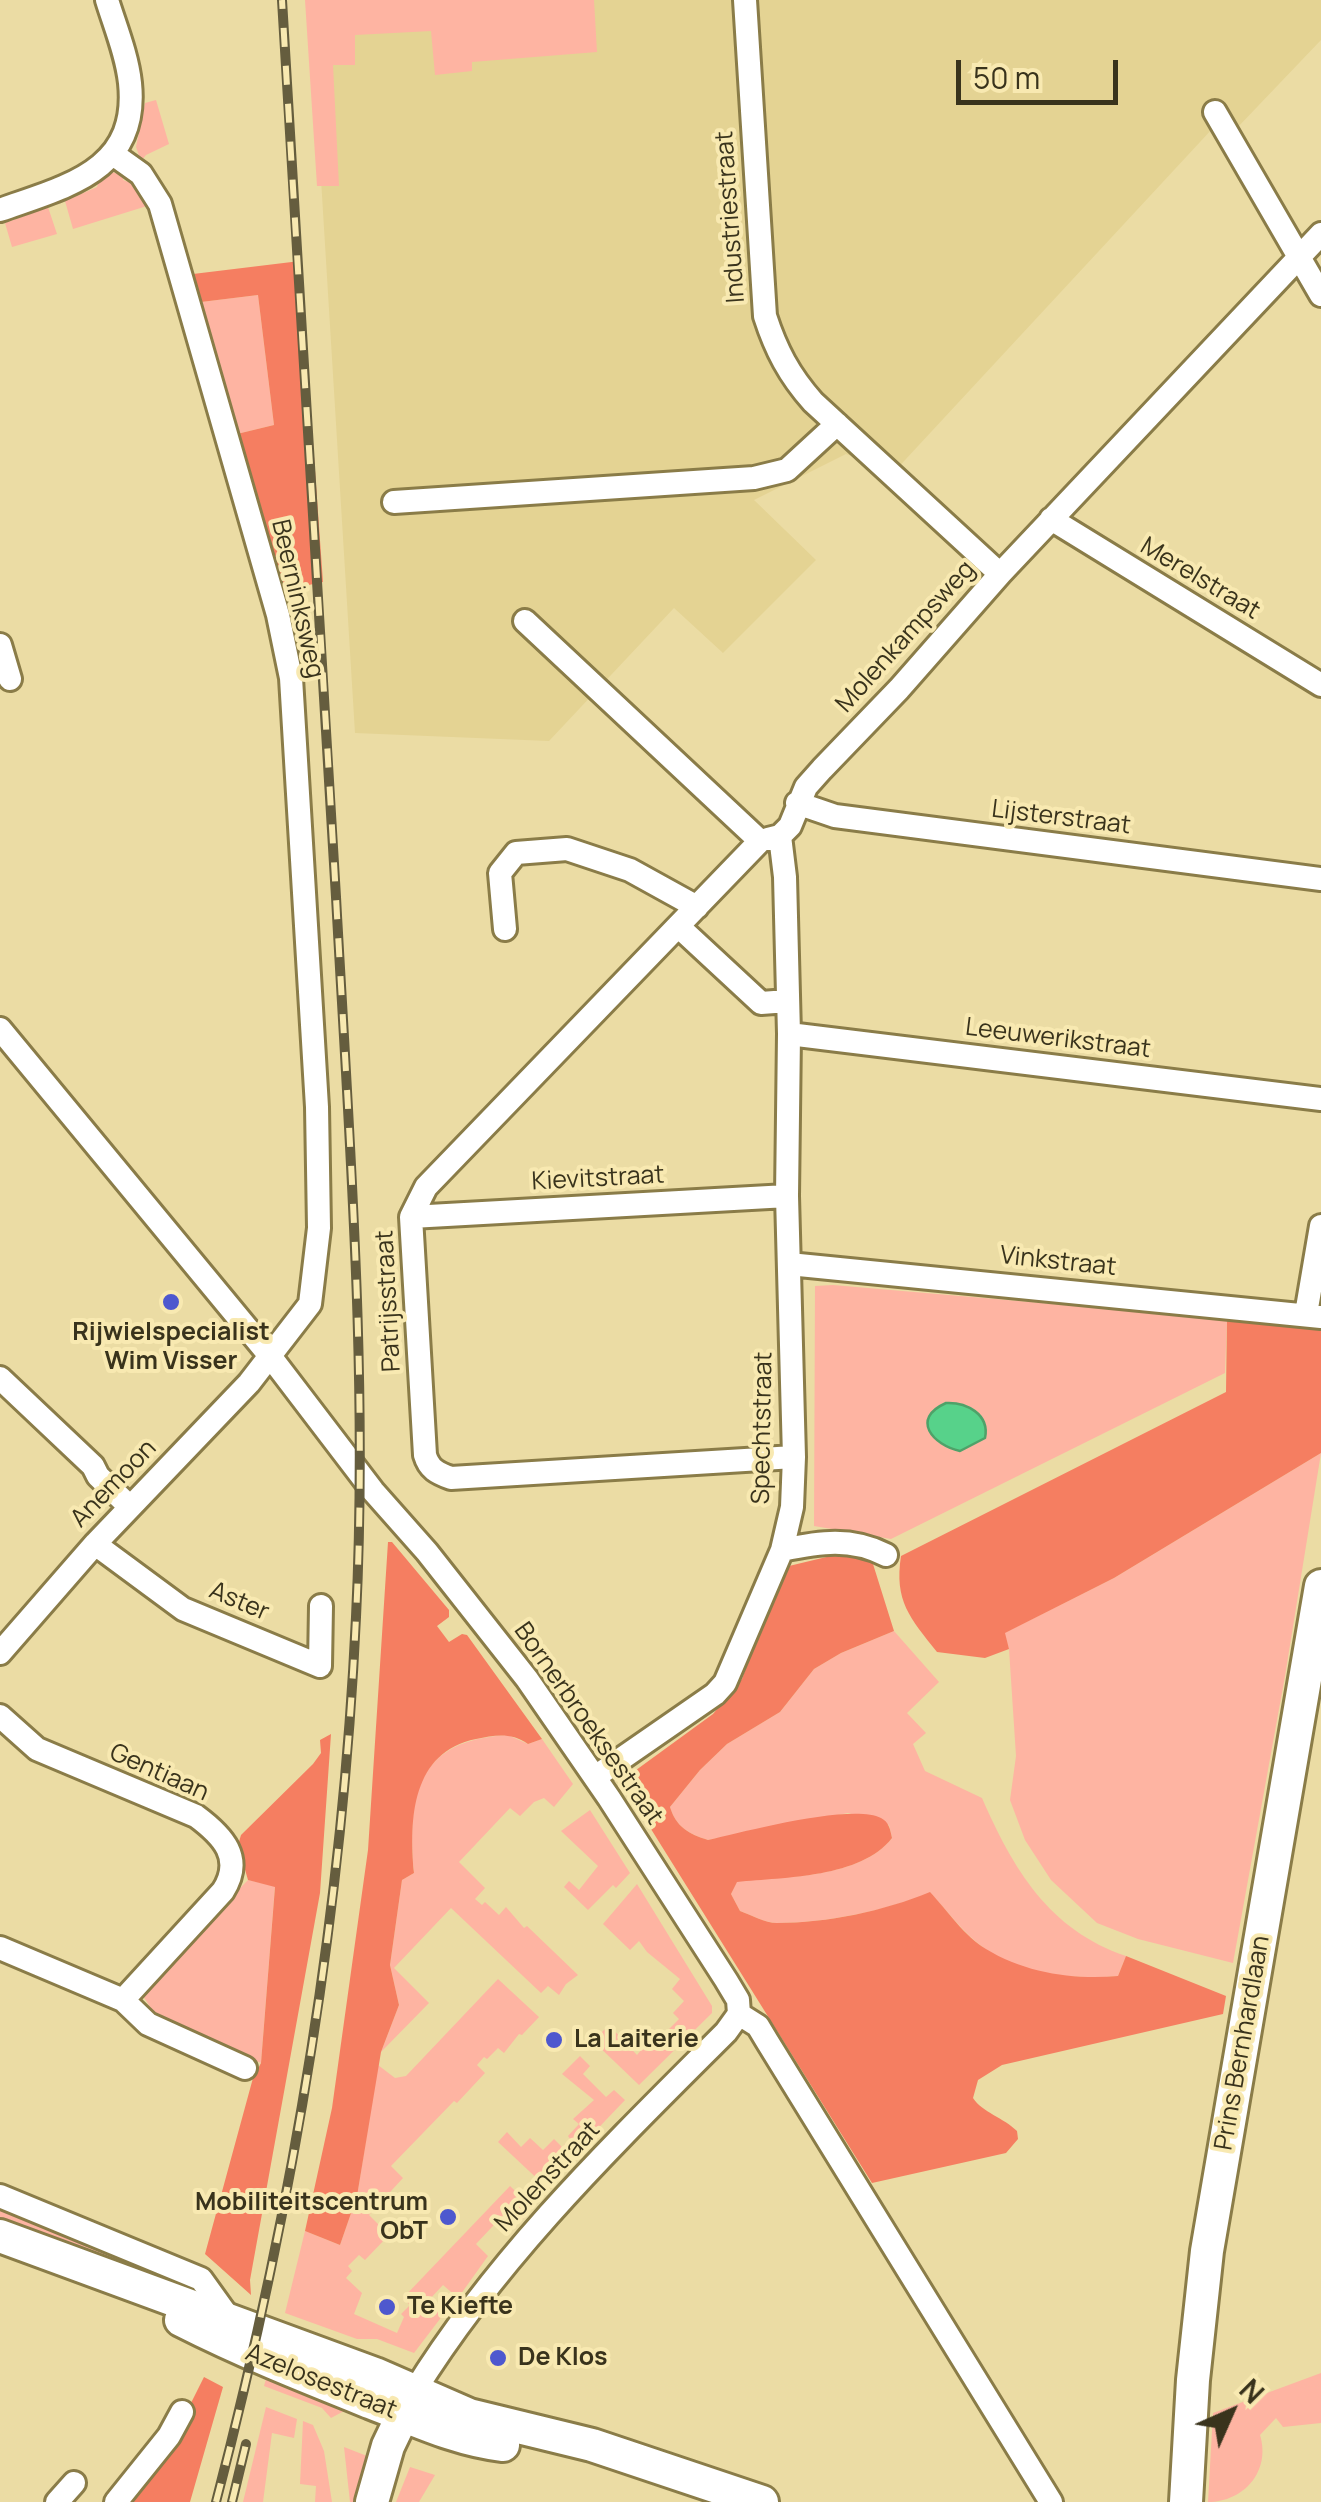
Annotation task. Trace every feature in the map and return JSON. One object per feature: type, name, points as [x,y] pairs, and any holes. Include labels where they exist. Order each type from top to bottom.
[{"type":"street","points":[[0,210],[69,185],[97,170],[113,154],[126,128],[130,80],[107,0]]},
{"type":"street","name":"Industriestraat","points":[[745,0],[765,316],[775,348],[791,377],[836,424],[1000,574]]},
{"type":"street","points":[[1214,112],[1321,295]]},
{"type":"street","name":"Beerninksweg","points":[[113,154],[141,174],[160,204],[278,615],[290,678],[317,1107],[319,1228],[310,1304],[270,1356]]},
{"type":"street","name":"Molenkampsweg","points":[[770,839],[790,826],[806,786],[1321,234]]},
{"type":"street","points":[[394,502],[754,478],[786,470],[836,424]]},
{"type":"street","name":"Merelstraat","points":[[1052,519],[1321,685]]},
{"type":"street","points":[[525,620],[770,839]]},
{"type":"street","points":[[0,645],[10,679]]},
{"type":"street","name":"Lijsterstraat","points":[[797,804],[835,816],[1321,880]]},
{"type":"street","name":"Patrijsstraat","points":[[770,839],[678,926],[426,1188],[411,1217],[425,1455],[428,1465],[438,1474],[451,1478],[794,1457]]},
{"type":"street","name":"Spechtstraat","points":[[595,1777],[715,1694],[725,1682],[782,1550],[792,1507],[785,877],[770,839]]},
{"type":"street","points":[[505,930],[500,872],[516,853],[568,848],[630,870],[698,907]]},
{"type":"street","points":[[678,926],[761,1002],[788,1001]]},
{"type":"street","name":"Bornerbroeksestraat","points":[[0,1029],[270,1356],[373,1491],[427,1552],[526,1678],[595,1777],[738,2000],[739,2014],[758,2026],[1052,2502]]},
{"type":"street","name":"Leeuwerikstraat","points":[[789,1034],[1321,1099]]},
{"type":"street","name":"Kievitstraat","points":[[411,1217],[788,1196]]},
{"type":"street","points":[[1314,1315],[1321,1226]]},
{"type":"street","name":"Vinkstraat","points":[[789,1264],[1314,1315]]},
{"type":"street","name":"Anemoon","points":[[0,1652],[94,1544],[249,1383],[270,1356]]},
{"type":"street","points":[[0,1378],[93,1466],[130,1507]]},
{"type":"street","points":[[782,1550],[826,1541],[867,1545],[886,1555]]},
{"type":"street","name":"Aster","points":[[94,1544],[183,1609],[320,1666],[321,1606]]},
{"type":"street","name":"Prins Bernhardlaan","points":[[1186,2502],[1190,2413],[1207,2252],[1310,1718],[1321,1586]]},
{"type":"street","name":"Gentiaan","points":[[0,1716],[37,1749],[196,1816],[216,1830],[232,1860],[232,1876],[223,1891],[123,2000]]},
{"type":"street","points":[[0,1948],[123,2000],[148,2024],[245,2068]]},
{"type":"street","name":"Molenstraat","points":[[408,2404],[448,2338],[494,2276],[739,2014]]},
{"type":"street","name":"Azelosestraat","points":[[0,2196],[201,2279],[222,2308]]},
{"type":"street","name":"Azelosestraat","points":[[0,2236],[222,2308],[408,2404]]},
{"type":"street","name":"Azelosestraat","points":[[66,2260],[253,2356],[408,2404],[592,2446],[762,2502]]},
{"type":"street","points":[[372,2502],[388,2446],[408,2404]]},
{"type":"street","points":[[116,2502],[169,2436],[182,2412]]},
{"type":"street","points":[[57,2502],[74,2482]]},
{"type":"shaded area","points":[[305,0],[594,0],[597,52],[472,62],[472,71],[435,75],[431,31],[355,35],[355,65],[333,65],[339,186],[317,186]]},
{"type":"shaded area","points":[[310,0],[1321,0],[1321,40],[1237,128],[1213,128],[893,473],[846,454],[754,500],[816,560],[723,653],[674,608],[549,741],[355,733]]},
{"type":"shaded area","points":[[156,100],[169,144],[141,161],[136,147],[145,103]]},
{"type":"shaded area","points":[[107,171],[123,175],[123,180],[134,184],[147,206],[73,229],[65,201],[97,187]]},
{"type":"shaded area","points":[[48,207],[57,234],[12,247],[5,223]]},
{"type":"shaded area","points":[[300,261],[323,582],[280,591],[237,434],[274,425],[258,295],[201,302],[193,274]]},
{"type":"shaded area","points":[[258,295],[274,425],[237,434],[201,302]]},
{"type":"shaded area","points":[[815,1286],[1227,1319],[1225,1373],[891,1539],[814,1526]]},
{"type":"shaded area","points":[[1227,1319],[1321,1329],[1321,1453],[1114,1578],[1005,1633],[1009,1649],[985,1658],[937,1652],[906,1608],[900,1585],[901,1556],[1226,1392]]},
{"type":"shaded area","points":[[946,1403],[975,1411],[984,1422],[985,1438],[960,1451],[934,1437],[927,1424],[929,1416]]},
{"type":"shaded area","points":[[1321,1453],[1233,1963],[1138,1939],[1097,1923],[1051,1880],[1025,1840],[1010,1800],[1016,1756],[1009,1649],[1004,1633],[1114,1578]]},
{"type":"shaded area","points":[[388,1542],[449,1610],[449,1617],[437,1626],[449,1642],[467,1635],[542,1739],[528,1744],[509,1736],[496,1736],[455,1746],[439,1758],[419,1790],[413,1831],[414,1873],[402,1880],[390,1965],[399,2005],[381,2052],[357,2196],[340,2245],[305,2231],[332,2108],[368,1850]]},
{"type":"shaded area","points":[[843,1553],[861,1554],[873,1564],[894,1631],[814,1669],[780,1712],[727,1744],[670,1807],[684,1829],[708,1840],[797,1820],[847,1814],[881,1818],[892,1838],[878,1851],[842,1868],[737,1882],[731,1894],[740,1911],[772,1923],[816,1921],[875,1910],[930,1892],[978,1944],[1017,1964],[1067,1976],[1118,1976],[1126,1956],[1226,1996],[1223,2014],[1002,2065],[978,2080],[973,2098],[1017,2131],[1018,2139],[1006,2153],[872,2183],[621,1781],[713,1714],[742,1679],[789,1566]]},
{"type":"shaded area","points":[[894,1631],[939,1682],[907,1713],[926,1733],[913,1744],[925,1771],[982,1798],[1007,1849],[1037,1894],[1075,1930],[1126,1956],[1118,1976],[1066,1976],[1014,1964],[977,1942],[930,1893],[855,1915],[777,1923],[740,1911],[731,1894],[737,1881],[821,1873],[861,1861],[892,1838],[889,1825],[848,1813],[708,1840],[689,1832],[676,1820],[670,1807],[727,1744],[780,1712],[814,1669]]},
{"type":"shaded area","points":[[331,1734],[320,1893],[250,2280],[251,2295],[205,2254],[253,2078],[261,2063],[275,1887],[248,1880],[238,1845],[241,1835],[313,1764],[321,1753],[320,1740]]},
{"type":"shaded area","points":[[508,1735],[528,1744],[542,1739],[573,1784],[554,1807],[544,1798],[520,1816],[510,1808],[459,1862],[485,1888],[475,1899],[482,1905],[485,1902],[499,1915],[506,1907],[578,1975],[559,1995],[548,1986],[541,1993],[451,1908],[394,1968],[429,2003],[381,2052],[399,2005],[390,1965],[402,1880],[414,1873],[413,1818],[425,1775],[454,1747]]},
{"type":"shaded area","points":[[590,1810],[630,1873],[588,1910],[564,1887],[569,1881],[579,1890],[598,1866],[561,1831]]},
{"type":"shaded area","points":[[248,1880],[275,1886],[261,2063],[158,2019],[143,1996],[146,1984]]},
{"type":"shaded area","points":[[637,1884],[712,2006],[712,2013],[639,2085],[593,2041],[609,2025],[637,2055],[655,2033],[664,2040],[679,2019],[673,2013],[684,2001],[672,1989],[680,1979],[639,1941],[630,1950],[603,1924]]},
{"type":"shaded area","points":[[498,1979],[539,2017],[504,2053],[498,2048],[487,2059],[484,2057],[477,2065],[485,2073],[391,2166],[403,2178],[369,2215],[389,2235],[365,2260],[359,2255],[348,2266],[352,2271],[346,2278],[362,2293],[354,2314],[397,2333],[404,2317],[401,2314],[410,2305],[403,2298],[510,2186],[528,2203],[529,2211],[520,2222],[507,2211],[476,2244],[488,2256],[458,2298],[443,2285],[428,2301],[443,2315],[414,2353],[377,2339],[357,2339],[285,2313],[305,2231],[340,2245],[357,2196],[378,2065],[395,2078],[406,2076]]},
{"type":"shaded area","points":[[580,2056],[590,2066],[583,2074],[606,2097],[614,2090],[625,2100],[544,2185],[498,2142],[507,2132],[521,2147],[530,2138],[543,2150],[554,2139],[562,2147],[570,2139],[568,2136],[579,2124],[573,2119],[594,2100],[562,2074]]},
{"type":"shaded area","points":[[0,2204],[108,2248],[111,2256],[149,2271],[157,2267],[187,2281],[208,2302],[0,2224]]},
{"type":"shaded area","points":[[269,2368],[346,2410],[331,2418],[322,2408],[264,2386]]},
{"type":"shaded area","points":[[1321,2373],[1321,2423],[1283,2427],[1276,2418],[1260,2435],[1262,2461],[1252,2482],[1233,2497],[1208,2502],[1213,2413]]},
{"type":"shaded area","points":[[204,2377],[223,2387],[190,2502],[126,2502],[187,2411]]},
{"type":"shaded area","points":[[266,2407],[297,2419],[294,2438],[272,2433],[263,2502],[243,2502]]},
{"type":"shaded area","points":[[303,2421],[313,2425],[324,2451],[332,2502],[315,2502],[316,2486],[300,2484]]},
{"type":"shaded area","points":[[344,2447],[367,2456],[357,2502],[350,2502]]},
{"type":"shaded area","points":[[410,2467],[435,2475],[419,2502],[396,2502]]},
{"type":"railway","points":[[216,2502],[268,2283],[326,1952],[349,1729],[359,1527],[351,1167],[282,0]]},
{"type":"railway","points":[[232,2502],[246,2444]]},
{"type":"place","name":"Rijwielspecialist Wim Visser","points":[[171,1302]]},
{"type":"place","name":"La Laiterie","points":[[554,2040]]},
{"type":"place","name":"Mobiliteitscentrum ObT","points":[[448,2217]]},
{"type":"place","name":"Te Kiefte","points":[[387,2307]]},
{"type":"place","name":"De Klos","points":[[498,2358]]}]
